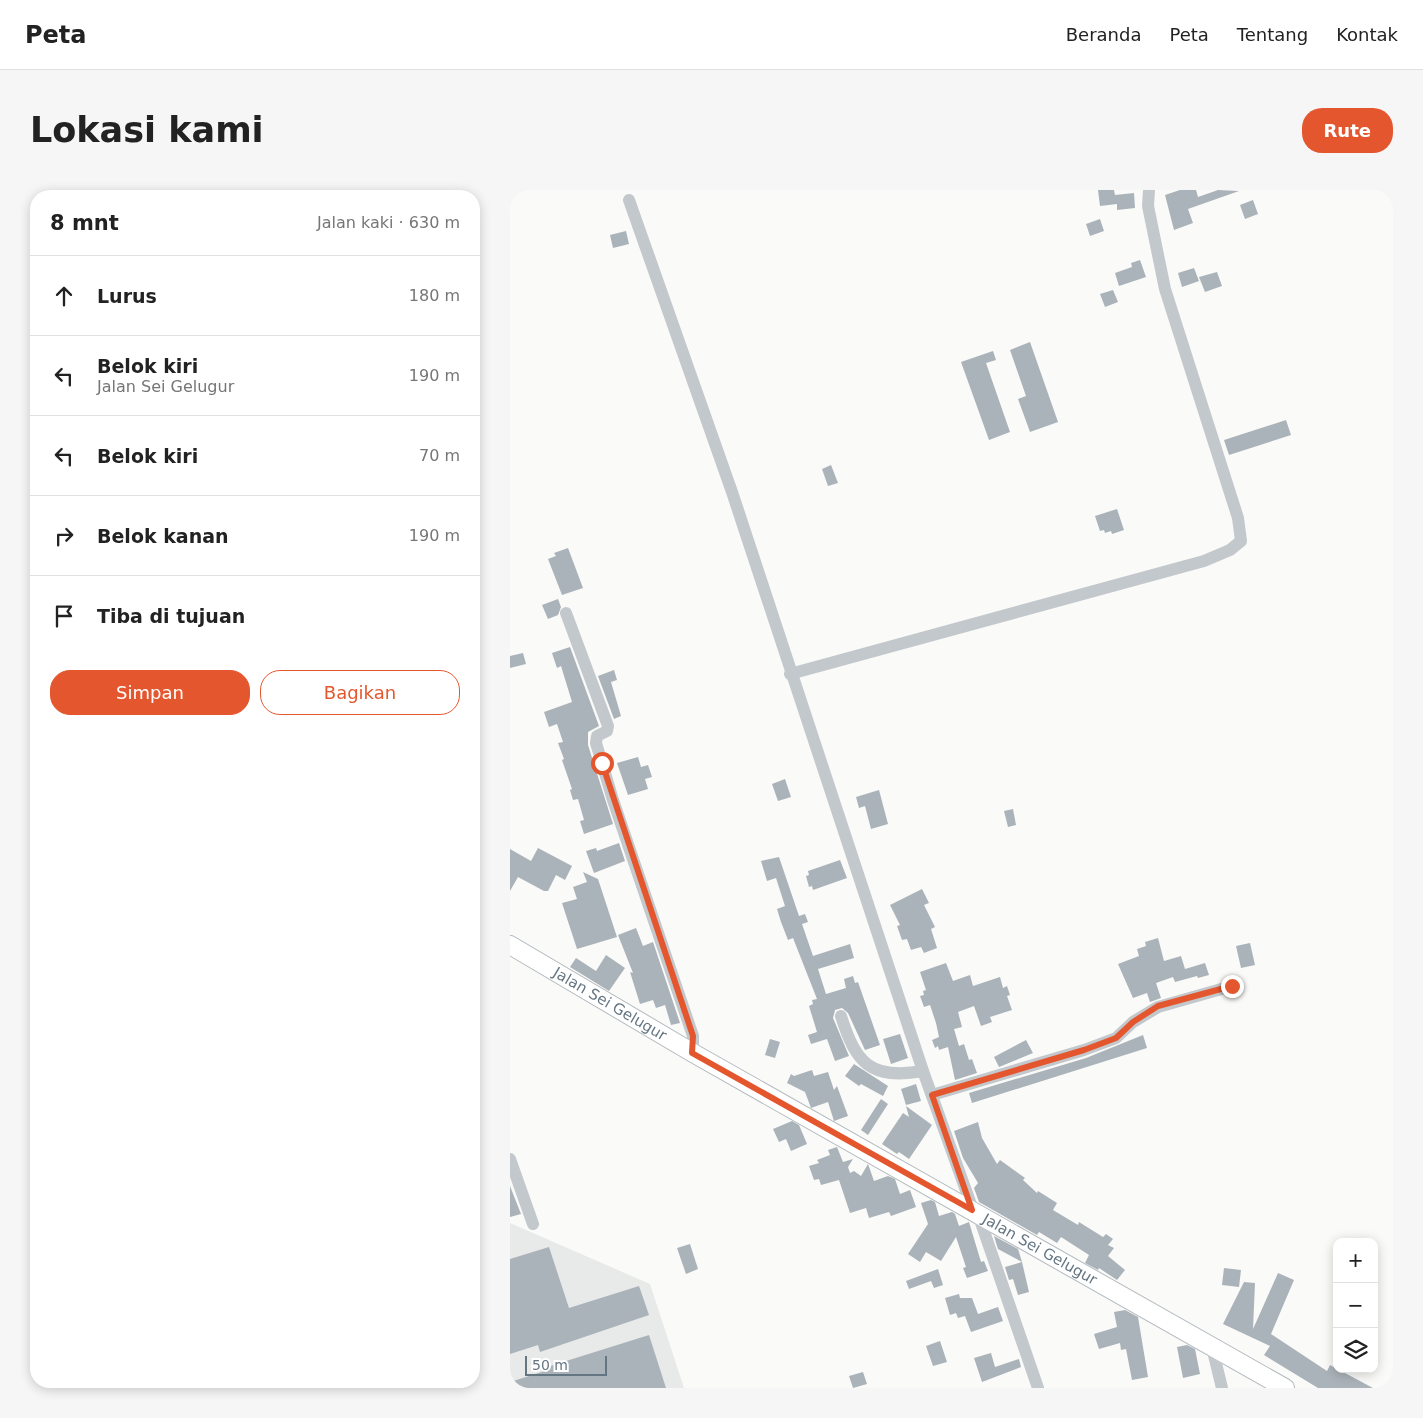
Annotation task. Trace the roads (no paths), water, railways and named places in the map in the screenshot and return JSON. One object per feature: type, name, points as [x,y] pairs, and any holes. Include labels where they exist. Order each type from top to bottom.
[{"type":"main road","name":"Jalan Sei Gelugur","points":[[510,945],[692,1053],[1285,1388]]},
{"type":"street","points":[[790,674],[1204,561],[1230,550],[1241,541],[1238,518],[1165,289],[1148,206],[1149,190]]},
{"type":"street","points":[[630,200],[732,492],[790,674],[923,1071],[1038,1388]]},
{"type":"street","points":[[566,613],[608,726],[607,731],[597,736],[596,743],[613,800],[693,1036],[692,1053]]},
{"type":"street","points":[[932,1095],[1084,1050],[1116,1038],[1133,1022],[1158,1006],[1232,986]]},
{"type":"street","points":[[842,1016],[849,1041],[859,1057],[873,1068],[888,1074],[923,1071]]},
{"type":"street","points":[[510,1159],[533,1224]]},
{"type":"street","points":[[1212,1347],[1222,1388]]}]
